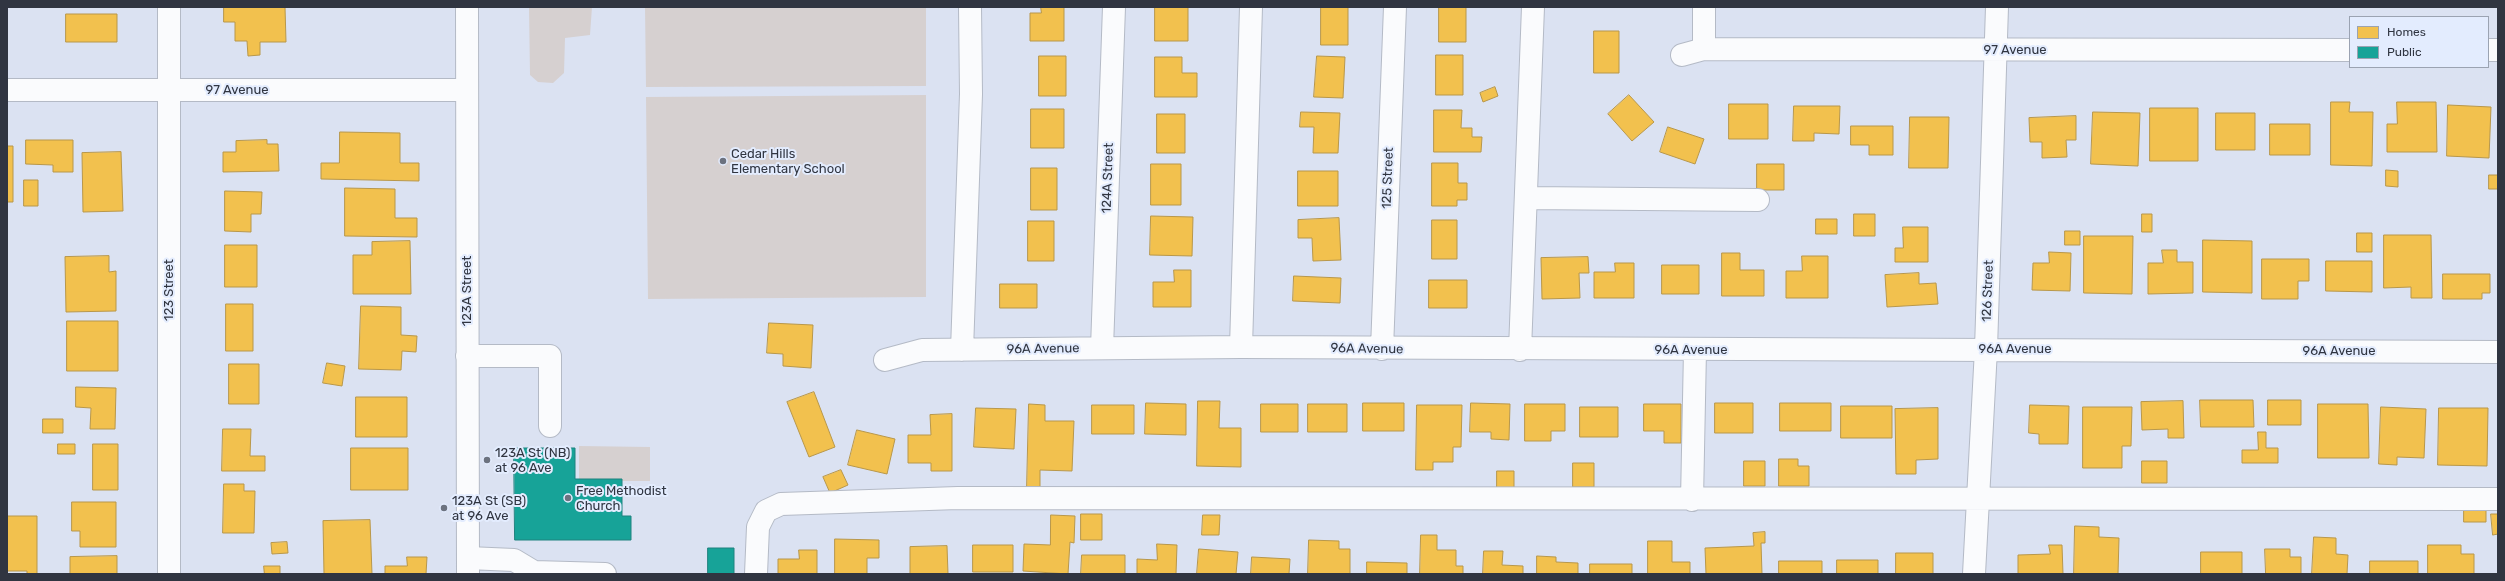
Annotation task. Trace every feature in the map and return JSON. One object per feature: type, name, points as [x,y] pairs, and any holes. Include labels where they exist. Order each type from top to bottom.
[{"type":"street","name":"123 Street","points":[[169,7],[169,574]]},
{"type":"street","name":"123A Street","points":[[467,7],[468,566]]},
{"type":"street","points":[[962,350],[971,94],[970,7]]},
{"type":"street","name":"124A Street","points":[[1102,348],[1114,7]]},
{"type":"street","points":[[1241,347],[1251,7]]},
{"type":"street","name":"125 Street","points":[[1382,349],[1395,7]]},
{"type":"street","points":[[1520,350],[1527,198],[1533,7]]},
{"type":"street","points":[[1704,7],[1704,49]]},
{"type":"street","name":"126 Street","points":[[1974,574],[1986,349],[1997,7]]},
{"type":"street","name":"97 Avenue","points":[[1682,55],[1704,49],[2349,50]]},
{"type":"street","name":"97 Avenue","points":[[7,90],[467,90]]},
{"type":"street","points":[[1527,198],[1758,200]]},
{"type":"street","name":"96A Avenue","points":[[885,360],[922,350],[1241,347],[1520,350],[1986,349],[2498,352]]},
{"type":"street","points":[[1692,500],[1695,350]]},
{"type":"street","points":[[467,356],[550,356],[550,426]]},
{"type":"street","points":[[756,574],[758,527],[766,512],[782,504],[958,498],[1692,500],[1979,498],[2498,499]]},
{"type":"street","points":[[468,566],[514,560],[534,572],[605,574]]},
{"type":"shaded area","points":[[529,7],[592,7],[590,35],[565,38],[564,73],[553,83],[538,82],[530,75]]},
{"type":"shaded area","points":[[645,7],[926,7],[926,86],[646,87]]},
{"type":"shaded area","points":[[926,95],[926,297],[648,299],[646,97]]},
{"type":"shaded area","points":[[579,446],[650,447],[650,481],[579,481]]},
{"type":"building: Homes","points":[[224,7],[285,7],[286,42],[260,42],[260,55],[248,56],[247,41],[235,41],[235,22],[224,22]]},
{"type":"building: Homes","points":[[1041,7],[1064,7],[1064,41],[1030,41],[1030,13],[1041,13]]},
{"type":"building: Homes","points":[[1155,7],[1188,7],[1188,41],[1155,41]]},
{"type":"building: Homes","points":[[1321,7],[1348,7],[1348,45],[1321,45]]},
{"type":"building: Homes","points":[[1439,7],[1466,7],[1466,42],[1439,42]]},
{"type":"building: Homes","points":[[66,14],[117,14],[117,42],[66,42]]},
{"type":"building: Homes","points":[[1594,31],[1619,31],[1619,73],[1594,73]]},
{"type":"building: Homes","points":[[1436,55],[1463,55],[1463,95],[1436,95]]},
{"type":"building: Homes","points":[[1039,56],[1066,56],[1066,96],[1039,96]]},
{"type":"building: Homes","points":[[1317,56],[1345,57],[1343,98],[1314,97]]},
{"type":"building: Homes","points":[[1155,57],[1182,57],[1182,73],[1197,73],[1197,97],[1155,97]]},
{"type":"building: Homes","points":[[1495,87],[1498,96],[1483,102],[1480,93]]},
{"type":"building: Homes","points":[[1629,95],[1654,122],[1632,141],[1608,114]]},
{"type":"building: Homes","points":[[2331,102],[2350,102],[2349,112],[2373,112],[2372,166],[2331,165]]},
{"type":"building: Homes","points":[[2397,102],[2436,102],[2437,152],[2387,152],[2387,124],[2397,124]]},
{"type":"building: Homes","points":[[1729,104],[1768,104],[1768,139],[1729,139]]},
{"type":"building: Homes","points":[[2448,105],[2491,107],[2489,158],[2447,156]]},
{"type":"building: Homes","points":[[1794,106],[1840,106],[1839,134],[1814,133],[1814,141],[1793,141]]},
{"type":"building: Homes","points":[[2150,108],[2198,108],[2198,161],[2150,161]]},
{"type":"building: Homes","points":[[1031,109],[1064,109],[1064,148],[1031,148]]},
{"type":"building: Homes","points":[[1434,110],[1462,110],[1461,128],[1472,128],[1472,137],[1482,137],[1481,152],[1434,152]]},
{"type":"building: Homes","points":[[1301,112],[1340,113],[1338,153],[1313,153],[1314,127],[1300,127]]},
{"type":"building: Homes","points":[[2093,112],[2140,113],[2138,166],[2091,164]]},
{"type":"building: Homes","points":[[2216,113],[2255,113],[2255,150],[2216,150]]},
{"type":"building: Homes","points":[[1157,114],[1185,114],[1185,153],[1157,153]]},
{"type":"building: Homes","points":[[2076,116],[2076,140],[2066,140],[2067,157],[2042,158],[2042,142],[2030,142],[2029,118]]},
{"type":"building: Homes","points":[[1910,117],[1949,117],[1948,168],[1909,168]]},
{"type":"building: Homes","points":[[2270,124],[2310,124],[2310,155],[2270,155]]},
{"type":"building: Homes","points":[[1851,126],[1893,126],[1893,155],[1869,155],[1869,145],[1851,145]]},
{"type":"building: Homes","points":[[1668,127],[1704,139],[1695,164],[1660,152]]},
{"type":"building: Homes","points":[[340,132],[400,133],[400,163],[419,163],[419,181],[321,179],[321,163],[339,163]]},
{"type":"building: Homes","points":[[26,140],[73,140],[73,172],[53,172],[53,165],[26,164]]},
{"type":"building: Homes","points":[[267,140],[267,144],[278,144],[279,171],[223,172],[223,152],[236,152],[236,141]]},
{"type":"building: Homes","points":[[7,146],[13,146],[13,202],[7,202]]},
{"type":"building: Homes","points":[[121,152],[123,211],[83,212],[82,153]]},
{"type":"building: Homes","points":[[1432,163],[1458,163],[1458,183],[1467,183],[1467,200],[1457,200],[1457,206],[1432,206]]},
{"type":"building: Homes","points":[[1151,164],[1181,164],[1181,205],[1151,205]]},
{"type":"building: Homes","points":[[1757,164],[1784,164],[1784,190],[1757,190]]},
{"type":"building: Homes","points":[[1031,168],[1057,168],[1057,210],[1031,210]]},
{"type":"building: Homes","points":[[2386,170],[2398,171],[2398,187],[2386,186]]},
{"type":"building: Homes","points":[[1298,171],[1338,171],[1338,206],[1298,206]]},
{"type":"building: Homes","points":[[2489,175],[2498,175],[2498,189],[2489,189]]},
{"type":"building: Homes","points":[[24,180],[38,180],[38,206],[24,206]]},
{"type":"building: Homes","points":[[345,188],[395,189],[395,218],[417,218],[417,237],[345,236]]},
{"type":"building: Homes","points":[[225,191],[262,192],[261,214],[251,214],[251,232],[225,231]]},
{"type":"building: Homes","points":[[1854,214],[1875,214],[1875,236],[1854,236]]},
{"type":"building: Homes","points":[[2142,214],[2152,214],[2152,232],[2142,232]]},
{"type":"building: Homes","points":[[1151,216],[1193,217],[1192,256],[1150,255]]},
{"type":"building: Homes","points":[[1339,218],[1341,260],[1313,261],[1312,238],[1298,238],[1298,220]]},
{"type":"building: Homes","points":[[1816,219],[1837,219],[1837,234],[1816,234]]},
{"type":"building: Homes","points":[[1432,220],[1457,220],[1457,259],[1432,259]]},
{"type":"building: Homes","points":[[1028,221],[1054,221],[1054,261],[1028,261]]},
{"type":"building: Homes","points":[[1903,227],[1928,227],[1928,262],[1895,262],[1895,248],[1903,248]]},
{"type":"building: Homes","points":[[2065,231],[2080,231],[2080,245],[2065,245]]},
{"type":"building: Homes","points":[[2357,233],[2372,233],[2372,252],[2357,252]]},
{"type":"building: Homes","points":[[2384,235],[2431,235],[2432,298],[2411,298],[2411,287],[2384,288]]},
{"type":"building: Homes","points":[[2084,236],[2133,236],[2132,294],[2084,293]]},
{"type":"building: Homes","points":[[2203,240],[2252,241],[2252,293],[2203,292]]},
{"type":"building: Homes","points":[[410,241],[411,294],[353,294],[353,255],[372,255],[372,242]]},
{"type":"building: Homes","points":[[225,245],[257,245],[257,287],[225,287]]},
{"type":"building: Homes","points":[[2162,250],[2177,250],[2177,262],[2193,262],[2193,293],[2148,294],[2148,263],[2163,263]]},
{"type":"building: Homes","points":[[2049,252],[2071,253],[2070,291],[2032,290],[2033,263],[2049,263]]},
{"type":"building: Homes","points":[[1722,253],[1740,253],[1740,270],[1764,270],[1764,296],[1722,296]]},
{"type":"building: Homes","points":[[109,256],[109,272],[116,271],[116,311],[66,312],[65,257]]},
{"type":"building: Homes","points":[[1802,256],[1828,256],[1828,298],[1786,298],[1786,271],[1802,271]]},
{"type":"building: Homes","points":[[1588,257],[1589,273],[1579,273],[1580,298],[1542,299],[1541,258]]},
{"type":"building: Homes","points":[[2262,259],[2309,259],[2309,281],[2298,281],[2298,299],[2262,299]]},
{"type":"building: Homes","points":[[2326,261],[2372,261],[2372,292],[2326,291]]},
{"type":"building: Homes","points":[[1615,263],[1634,263],[1634,298],[1594,298],[1594,272],[1615,272]]},
{"type":"building: Homes","points":[[1662,265],[1699,265],[1699,294],[1662,294]]},
{"type":"building: Homes","points":[[1174,270],[1191,270],[1191,307],[1153,307],[1153,282],[1174,282]]},
{"type":"building: Homes","points":[[1919,273],[1919,284],[1936,283],[1938,304],[1887,307],[1885,275]]},
{"type":"building: Homes","points":[[2443,274],[2490,274],[2490,293],[2482,293],[2482,299],[2443,299]]},
{"type":"building: Homes","points":[[1294,276],[1341,278],[1340,303],[1293,301]]},
{"type":"building: Homes","points":[[1429,280],[1467,280],[1467,308],[1429,308]]},
{"type":"building: Homes","points":[[1000,284],[1037,284],[1037,308],[1000,308]]},
{"type":"building: Homes","points":[[226,304],[253,304],[253,351],[226,351]]},
{"type":"building: Homes","points":[[361,306],[401,307],[401,335],[417,336],[416,352],[402,351],[401,370],[359,369]]},
{"type":"building: Homes","points":[[67,321],[118,321],[118,371],[67,371]]},
{"type":"building: Homes","points":[[769,323],[813,325],[811,368],[783,366],[783,354],[767,353]]},
{"type":"building: Homes","points":[[327,363],[345,366],[342,386],[323,383]]},
{"type":"building: Homes","points":[[229,364],[259,364],[259,404],[229,404]]},
{"type":"building: Homes","points":[[76,387],[116,388],[115,429],[90,429],[91,408],[76,407]]},
{"type":"building: Homes","points":[[814,392],[835,447],[809,457],[787,402]]},
{"type":"building: Homes","points":[[356,397],[407,397],[407,437],[356,437]]},
{"type":"building: Homes","points":[[2200,400],[2253,400],[2254,427],[2201,427]]},
{"type":"building: Homes","points":[[2268,400],[2301,400],[2301,425],[2268,425]]},
{"type":"building: Homes","points":[[1198,401],[1220,401],[1219,428],[1241,428],[1241,467],[1197,466]]},
{"type":"building: Homes","points":[[2183,401],[2184,438],[2168,438],[2168,429],[2142,430],[2141,402]]},
{"type":"building: Homes","points":[[1146,403],[1186,404],[1186,435],[1145,434]]},
{"type":"building: Homes","points":[[1363,403],[1404,403],[1404,431],[1363,431]]},
{"type":"building: Homes","points":[[1471,403],[1510,404],[1509,440],[1491,439],[1491,432],[1470,432]]},
{"type":"building: Homes","points":[[1715,403],[1753,403],[1753,433],[1715,433]]},
{"type":"building: Homes","points":[[1780,403],[1831,403],[1831,431],[1780,431]]},
{"type":"building: Homes","points":[[1029,404],[1045,405],[1045,421],[1074,421],[1072,471],[1040,470],[1040,487],[1027,487]]},
{"type":"building: Homes","points":[[1261,404],[1298,404],[1298,432],[1261,432]]},
{"type":"building: Homes","points":[[1308,404],[1347,404],[1347,432],[1308,432]]},
{"type":"building: Homes","points":[[1525,404],[1565,404],[1565,431],[1551,431],[1551,441],[1525,441]]},
{"type":"building: Homes","points":[[1644,404],[1681,404],[1681,443],[1664,443],[1664,431],[1644,431]]},
{"type":"building: Homes","points":[[2318,404],[2368,404],[2369,458],[2318,458]]},
{"type":"building: Homes","points":[[1092,405],[1134,405],[1134,434],[1092,434]]},
{"type":"building: Homes","points":[[1417,405],[1462,405],[1461,447],[1453,447],[1453,462],[1433,462],[1433,470],[1416,470]]},
{"type":"building: Homes","points":[[2030,405],[2069,406],[2068,444],[2039,444],[2039,434],[2029,433]]},
{"type":"building: Homes","points":[[1841,406],[1892,406],[1892,438],[1841,438]]},
{"type":"building: Homes","points":[[1580,407],[1618,407],[1618,437],[1580,437]]},
{"type":"building: Homes","points":[[2083,407],[2132,407],[2131,446],[2122,446],[2122,468],[2083,468]]},
{"type":"building: Homes","points":[[2381,407],[2426,409],[2424,458],[2397,457],[2397,465],[2379,464]]},
{"type":"building: Homes","points":[[976,408],[1016,409],[1014,449],[974,447]]},
{"type":"building: Homes","points":[[1938,408],[1938,459],[1916,460],[1916,474],[1896,474],[1895,409]]},
{"type":"building: Homes","points":[[2439,408],[2488,408],[2487,466],[2438,465]]},
{"type":"building: Homes","points":[[952,414],[952,471],[931,471],[931,463],[908,463],[908,435],[931,435],[930,415]]},
{"type":"building: Homes","points":[[43,419],[63,419],[63,433],[43,433]]},
{"type":"building: Homes","points":[[223,429],[251,429],[250,456],[265,456],[265,471],[222,471]]},
{"type":"building: Homes","points":[[857,430],[895,439],[887,474],[848,465]]},
{"type":"building: Homes","points":[[2258,432],[2266,432],[2266,448],[2278,448],[2278,463],[2242,463],[2242,450],[2258,450]]},
{"type":"building: Homes","points":[[58,444],[75,444],[75,454],[58,454]]},
{"type":"building: Homes","points":[[93,444],[118,444],[118,490],[93,490]]},
{"type":"building: Homes","points":[[351,448],[408,448],[408,490],[351,490]]},
{"type":"building: Homes","points":[[1779,459],[1798,459],[1798,466],[1809,466],[1809,486],[1779,486]]},
{"type":"building: Homes","points":[[1744,461],[1765,461],[1765,486],[1744,486]]},
{"type":"building: Homes","points":[[2142,461],[2167,461],[2167,483],[2142,483]]},
{"type":"building: Homes","points":[[1573,463],[1594,463],[1594,487],[1573,487]]},
{"type":"building: Homes","points":[[841,470],[848,485],[830,493],[823,477]]},
{"type":"building: Homes","points":[[1497,471],[1514,471],[1514,489],[1497,489]]},
{"type":"building: Homes","points":[[224,484],[244,484],[244,491],[255,491],[254,533],[223,533]]},
{"type":"building: Homes","points":[[72,502],[116,502],[116,547],[80,547],[80,531],[72,531]]},
{"type":"building: Homes","points":[[2464,510],[2486,510],[2486,522],[2464,522]]},
{"type":"building: Homes","points":[[1081,514],[1102,514],[1102,540],[1081,540]]},
{"type":"building: Homes","points":[[2491,514],[2498,514],[2498,534],[2493,535]]},
{"type":"building: Homes","points":[[1051,515],[1075,516],[1074,543],[1070,542],[1068,574],[1023,571],[1024,544],[1050,545]]},
{"type":"building: Homes","points":[[1203,515],[1220,515],[1219,535],[1202,535]]},
{"type":"building: Homes","points":[[7,516],[37,516],[37,574],[27,574],[27,571],[7,571]]},
{"type":"building: Homes","points":[[370,520],[372,574],[324,574],[323,521]]},
{"type":"building: Homes","points":[[2075,526],[2099,527],[2099,537],[2119,538],[2118,574],[2074,574]]},
{"type":"building: Homes","points":[[1765,532],[1765,543],[1761,543],[1762,574],[1706,574],[1705,548],[1754,546],[1753,533]]},
{"type":"building: Homes","points":[[1421,535],[1437,535],[1437,550],[1456,550],[1456,566],[1463,566],[1463,574],[1420,574]]},
{"type":"building: Homes","points":[[2314,537],[2336,538],[2336,554],[2348,555],[2347,574],[2312,574]]},
{"type":"building: Homes","points":[[835,539],[879,540],[879,558],[867,558],[867,574],[835,574]]},
{"type":"building: Homes","points":[[1309,540],[1339,541],[1339,549],[1350,549],[1350,574],[1308,574]]},
{"type":"building: Homes","points":[[1648,541],[1672,541],[1672,562],[1690,562],[1690,574],[1648,574]]},
{"type":"building: Homes","points":[[287,542],[288,553],[272,554],[271,543]]},
{"type":"building: Homes","points":[[1157,544],[1177,545],[1176,574],[1137,574],[1137,559],[1157,560]]},
{"type":"building: Homes","points":[[973,545],[1013,545],[1013,572],[973,572]]},
{"type":"building: Homes","points":[[2049,545],[2062,545],[2063,574],[2018,574],[2018,555],[2050,554]]},
{"type":"building: Homes","points":[[2428,545],[2461,545],[2461,554],[2474,554],[2474,574],[2428,574]]},
{"type":"building: Homes","points":[[947,546],[948,574],[910,574],[910,547]]},
{"type":"building: Homes","points":[[1199,549],[1238,552],[1236,574],[1197,574]]},
{"type":"building: Homes","points":[[2265,549],[2290,549],[2290,557],[2301,557],[2301,574],[2266,574]]},
{"type":"building: Homes","points":[[799,550],[817,550],[817,574],[778,574],[778,559],[799,559]]},
{"type":"building: Homes","points":[[1484,551],[1503,551],[1502,565],[1523,566],[1523,574],[1483,574]]},
{"type":"building: Homes","points":[[2201,552],[2242,552],[2242,574],[2201,574]]},
{"type":"building: Homes","points":[[1896,553],[1933,553],[1933,574],[1896,574]]},
{"type":"building: Homes","points":[[1082,555],[1125,555],[1125,574],[1081,574]]},
{"type":"building: Homes","points":[[117,556],[117,574],[70,574],[70,557]]},
{"type":"building: Homes","points":[[1537,556],[1556,557],[1556,562],[1578,563],[1578,574],[1537,574]]},
{"type":"building: Homes","points":[[407,557],[427,557],[426,574],[385,574],[385,566],[407,566]]},
{"type":"building: Homes","points":[[1252,557],[1290,559],[1289,574],[1251,574]]},
{"type":"building: Homes","points":[[1837,560],[1878,560],[1878,574],[1837,574]]},
{"type":"building: Homes","points":[[1779,561],[1822,561],[1822,574],[1779,574]]},
{"type":"building: Homes","points":[[2370,561],[2418,561],[2418,574],[2370,574]]},
{"type":"building: Homes","points":[[1367,562],[1407,563],[1407,574],[1367,574]]},
{"type":"building: Homes","points":[[1590,564],[1632,564],[1632,574],[1590,574]]},
{"type":"building: Homes","points":[[264,566],[280,566],[280,574],[264,574]]},
{"type":"building: Public","name":"Free Methodist Church","points":[[514,448],[575,448],[575,479],[622,479],[622,516],[631,516],[631,540],[515,540]]},
{"type":"building: Public","points":[[708,548],[734,548],[734,574],[708,574]]},
{"type":"place","name":"Cedar Hills Elementary School","points":[[723,161]]},
{"type":"place","name":"123A St (NB) at 96 Ave","points":[[487,460]]},
{"type":"place","name":"Free Methodist Church","points":[[568,498]]},
{"type":"place","name":"123A St (SB) at 96 Ave","points":[[444,508]]}]
